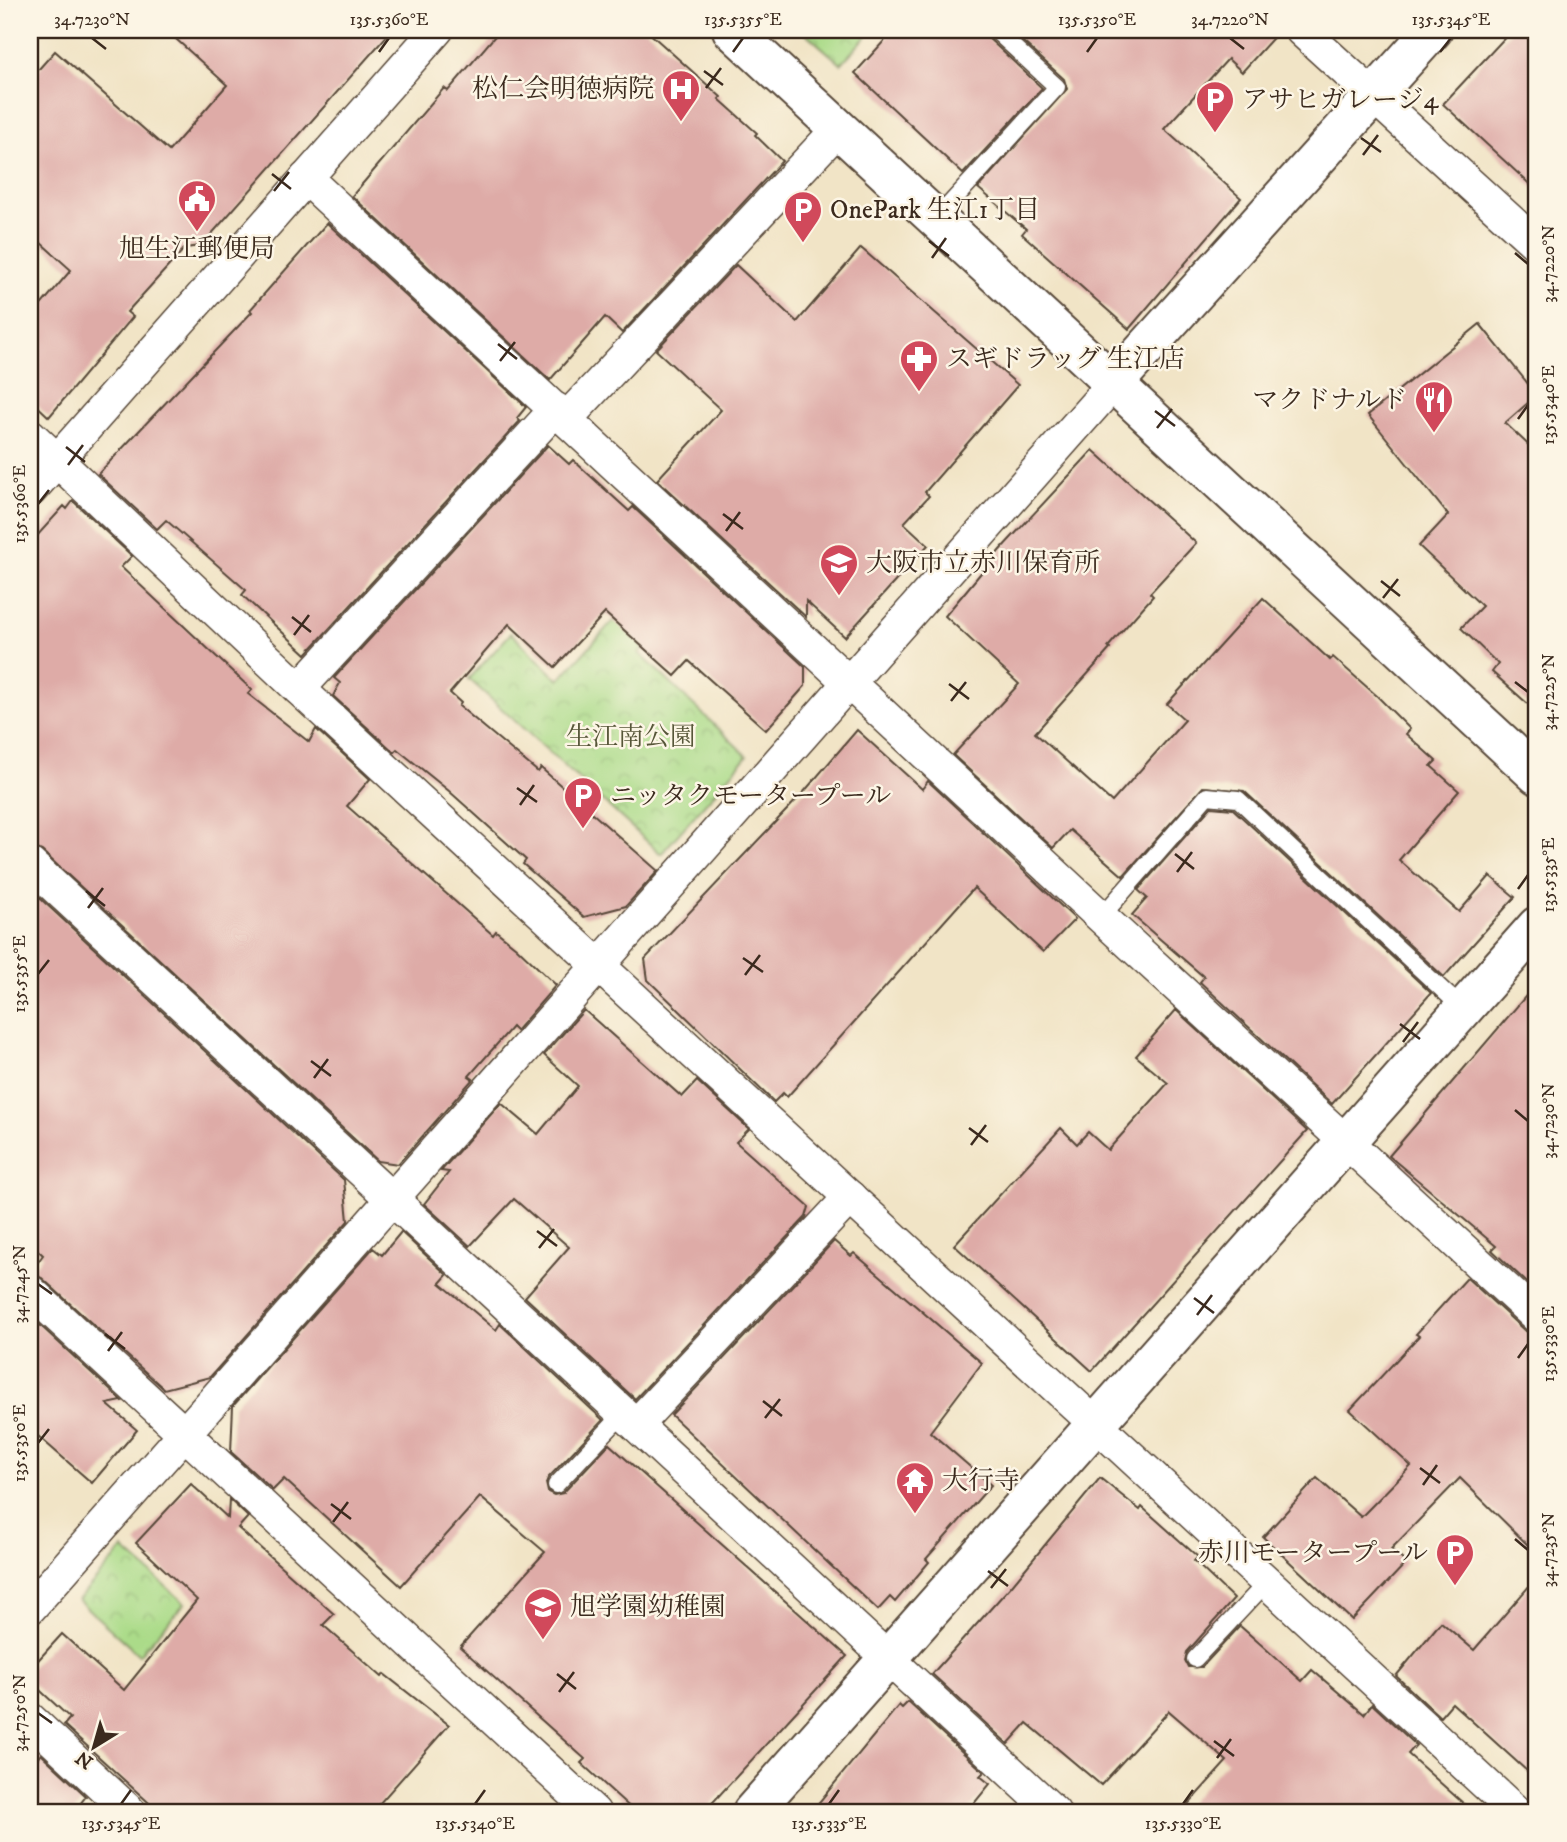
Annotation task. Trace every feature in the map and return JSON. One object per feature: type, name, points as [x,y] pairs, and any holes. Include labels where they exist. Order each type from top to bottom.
[{"type":"street","points":[[30,491],[437,30]]},
{"type":"street","points":[[732,30],[1537,775]]},
{"type":"street","points":[[1301,30],[1537,245]]},
{"type":"street","points":[[30,1608],[1114,383],[1433,30]]},
{"type":"street","points":[[299,689],[839,128]]},
{"type":"street","points":[[306,178],[1101,917],[1537,1317]]},
{"type":"street","points":[[30,435],[299,689],[1516,1812]]},
{"type":"street","points":[[30,864],[1054,1812]]},
{"type":"street","points":[[752,1812],[1537,926]]},
{"type":"street","points":[[631,1419],[850,1197]]},
{"type":"street","points":[[30,1291],[594,1812]]},
{"type":"street","points":[[30,1719],[130,1812]]},
{"type":"lane","points":[[936,219],[1057,87],[995,30]]},
{"type":"lane","points":[[1101,917],[1207,796],[1238,799],[1463,1009]]},
{"type":"lane","points":[[556,1485],[631,1419]]},
{"type":"lane","points":[[1195,1659],[1268,1581]]},
{"type":"green space","points":[[802,30],[872,30],[841,64]]},
{"type":"green space","name":"生江南公園","points":[[677,551],[707,579],[639,653],[747,756],[661,854],[469,679],[511,633],[559,680]]},
{"type":"green space","points":[[123,1549],[185,1603],[139,1655],[78,1600]]},
{"type":"building","points":[[166,30],[392,30],[201,246],[185,248],[127,312],[133,317],[49,417],[30,399],[30,318],[71,270],[30,233],[30,79],[55,51],[169,151],[227,85]]},
{"type":"building","points":[[500,30],[646,30],[721,97],[719,99],[757,133],[755,135],[782,161],[622,333],[605,317],[550,380],[352,196],[444,88],[448,91]]},
{"type":"building","points":[[894,30],[985,30],[988,38],[1042,88],[963,174],[855,73]]},
{"type":"building","points":[[1010,30],[1280,30],[1242,72],[1228,59],[1164,129],[1241,198],[1129,329],[1022,234],[1026,229],[978,188],[1067,89],[1064,79]]},
{"type":"building","points":[[1512,30],[1537,30],[1537,191],[1443,104]]},
{"type":"building","points":[[327,223],[526,407],[517,418],[520,421],[306,654],[242,595],[246,590],[166,520],[157,529],[98,474],[252,312],[250,310]]},
{"type":"building","points":[[861,248],[1018,385],[925,492],[929,496],[904,523],[928,545],[845,637],[806,601],[806,617],[657,480],[721,410],[656,350],[736,265],[797,322]]},
{"type":"building","points":[[1480,324],[1537,395],[1505,423],[1537,453],[1537,712],[1492,672],[1498,664],[1461,628],[1482,606],[1419,546],[1448,515],[1368,415]]},
{"type":"building","points":[[548,445],[569,464],[573,460],[629,511],[633,507],[805,667],[805,686],[766,730],[689,661],[675,676],[605,613],[555,667],[509,624],[450,693],[461,703],[459,706],[538,772],[541,768],[658,871],[626,906],[584,917],[523,864],[526,860],[449,791],[397,749],[394,752],[333,696],[340,683],[334,678]]},
{"type":"building","points":[[1093,450],[1196,543],[1150,593],[1153,596],[1108,647],[1110,649],[1035,733],[1112,802],[1185,720],[1167,704],[1263,598],[1330,660],[1333,657],[1377,696],[1410,729],[1406,734],[1436,761],[1431,766],[1459,791],[1399,860],[1459,912],[1490,876],[1515,897],[1444,977],[1244,791],[1203,787],[1123,876],[1070,830],[1053,848],[953,755],[1019,684],[945,616],[1000,550]]},
{"type":"building","points":[[73,501],[132,556],[121,567],[252,690],[248,694],[309,742],[316,729],[370,779],[347,806],[493,935],[496,931],[556,985],[516,1031],[512,1027],[469,1076],[473,1079],[398,1164],[378,1161],[42,851],[30,846],[30,537],[36,537],[64,506],[67,509]]},
{"type":"building","points":[[857,730],[922,789],[928,781],[1075,919],[1043,952],[974,888],[787,1097],[783,1093],[774,1102],[648,980],[645,959],[803,793]]},
{"type":"building","points":[[1211,807],[1233,809],[1431,993],[1332,1104],[1200,982],[1204,977],[1132,915],[1147,898],[1138,890]]},
{"type":"building","points":[[30,889],[344,1180],[348,1221],[210,1377],[164,1389],[42,1278],[30,1273],[43,1255],[30,1243]]},
{"type":"building","points":[[1537,983],[1537,1292],[1492,1250],[1496,1246],[1389,1156]]},
{"type":"building","points":[[584,1010],[682,1097],[697,1081],[749,1129],[736,1142],[809,1207],[806,1217],[635,1399],[525,1297],[569,1247],[514,1199],[470,1246],[424,1204],[449,1172],[441,1171],[501,1103],[538,1134],[578,1086],[544,1055]]},
{"type":"building","points":[[1176,1010],[1307,1131],[1092,1371],[954,1245],[1061,1128],[1077,1144],[1088,1132],[1108,1150],[1168,1083],[1136,1056]]},
{"type":"building","points":[[401,1232],[447,1275],[440,1283],[496,1330],[500,1324],[603,1420],[548,1478],[548,1492],[554,1495],[563,1493],[609,1444],[847,1656],[704,1812],[635,1812],[581,1763],[585,1759],[460,1647],[545,1552],[480,1497],[401,1586],[284,1479],[273,1490],[231,1452],[233,1406],[373,1248],[382,1255]]},
{"type":"building","points":[[834,1241],[851,1256],[854,1253],[982,1363],[930,1432],[991,1485],[926,1559],[929,1562],[895,1602],[890,1597],[878,1610],[671,1415]]},
{"type":"building","points":[[1467,1278],[1525,1331],[1537,1335],[1537,1554],[1460,1478],[1391,1549],[1406,1563],[1352,1620],[1263,1537],[1317,1478],[1361,1517],[1411,1466],[1350,1410],[1419,1336],[1416,1334]]},
{"type":"building","points":[[30,1316],[122,1401],[107,1404],[137,1430],[92,1483],[30,1429]]},
{"type":"building","points":[[1100,1478],[1140,1510],[1142,1507],[1198,1557],[1194,1561],[1234,1599],[1187,1652],[1185,1661],[1188,1667],[1202,1667],[1240,1626],[1302,1681],[1312,1670],[1364,1714],[1372,1704],[1416,1745],[1408,1754],[1473,1812],[1181,1812],[1227,1761],[1169,1711],[1101,1785],[1027,1723],[1008,1744],[932,1674],[1012,1585]]},
{"type":"building","points":[[191,1484],[228,1518],[229,1499],[248,1517],[238,1528],[334,1614],[323,1625],[382,1677],[384,1674],[449,1725],[372,1812],[159,1812],[64,1725],[70,1718],[30,1681],[30,1669],[62,1634],[124,1690],[197,1600],[136,1543]]},
{"type":"building","points":[[1537,1577],[1537,1780],[1452,1703],[1440,1717],[1396,1676],[1441,1622],[1474,1650]]},
{"type":"building","points":[[908,1702],[984,1772],[980,1776],[990,1784],[967,1812],[811,1812],[899,1705],[902,1708]]},
{"type":"building","points":[[41,1754],[86,1796],[74,1812],[30,1812],[30,1767]]},
{"type":"place","name":"松仁会明徳病院","points":[[681,123]]},
{"type":"place","name":"アサヒガレージ4","points":[[1215,134]]},
{"type":"place","name":"旭生江郵便局","points":[[197,233]]},
{"type":"place","name":"OnePark 生江1丁目","points":[[803,244]]},
{"type":"place","name":"スギドラッグ 生江店","points":[[919,393]]},
{"type":"place","name":"マクドナルド","points":[[1434,434]]},
{"type":"place","name":"大阪市立赤川保育所","points":[[839,597]]},
{"type":"place","name":"ニッタクモータープール","points":[[583,830]]},
{"type":"place","name":"大行寺","points":[[915,1515]]},
{"type":"place","name":"赤川モータープール","points":[[1455,1587]]},
{"type":"place","name":"旭学園幼稚園","points":[[543,1641]]}]
